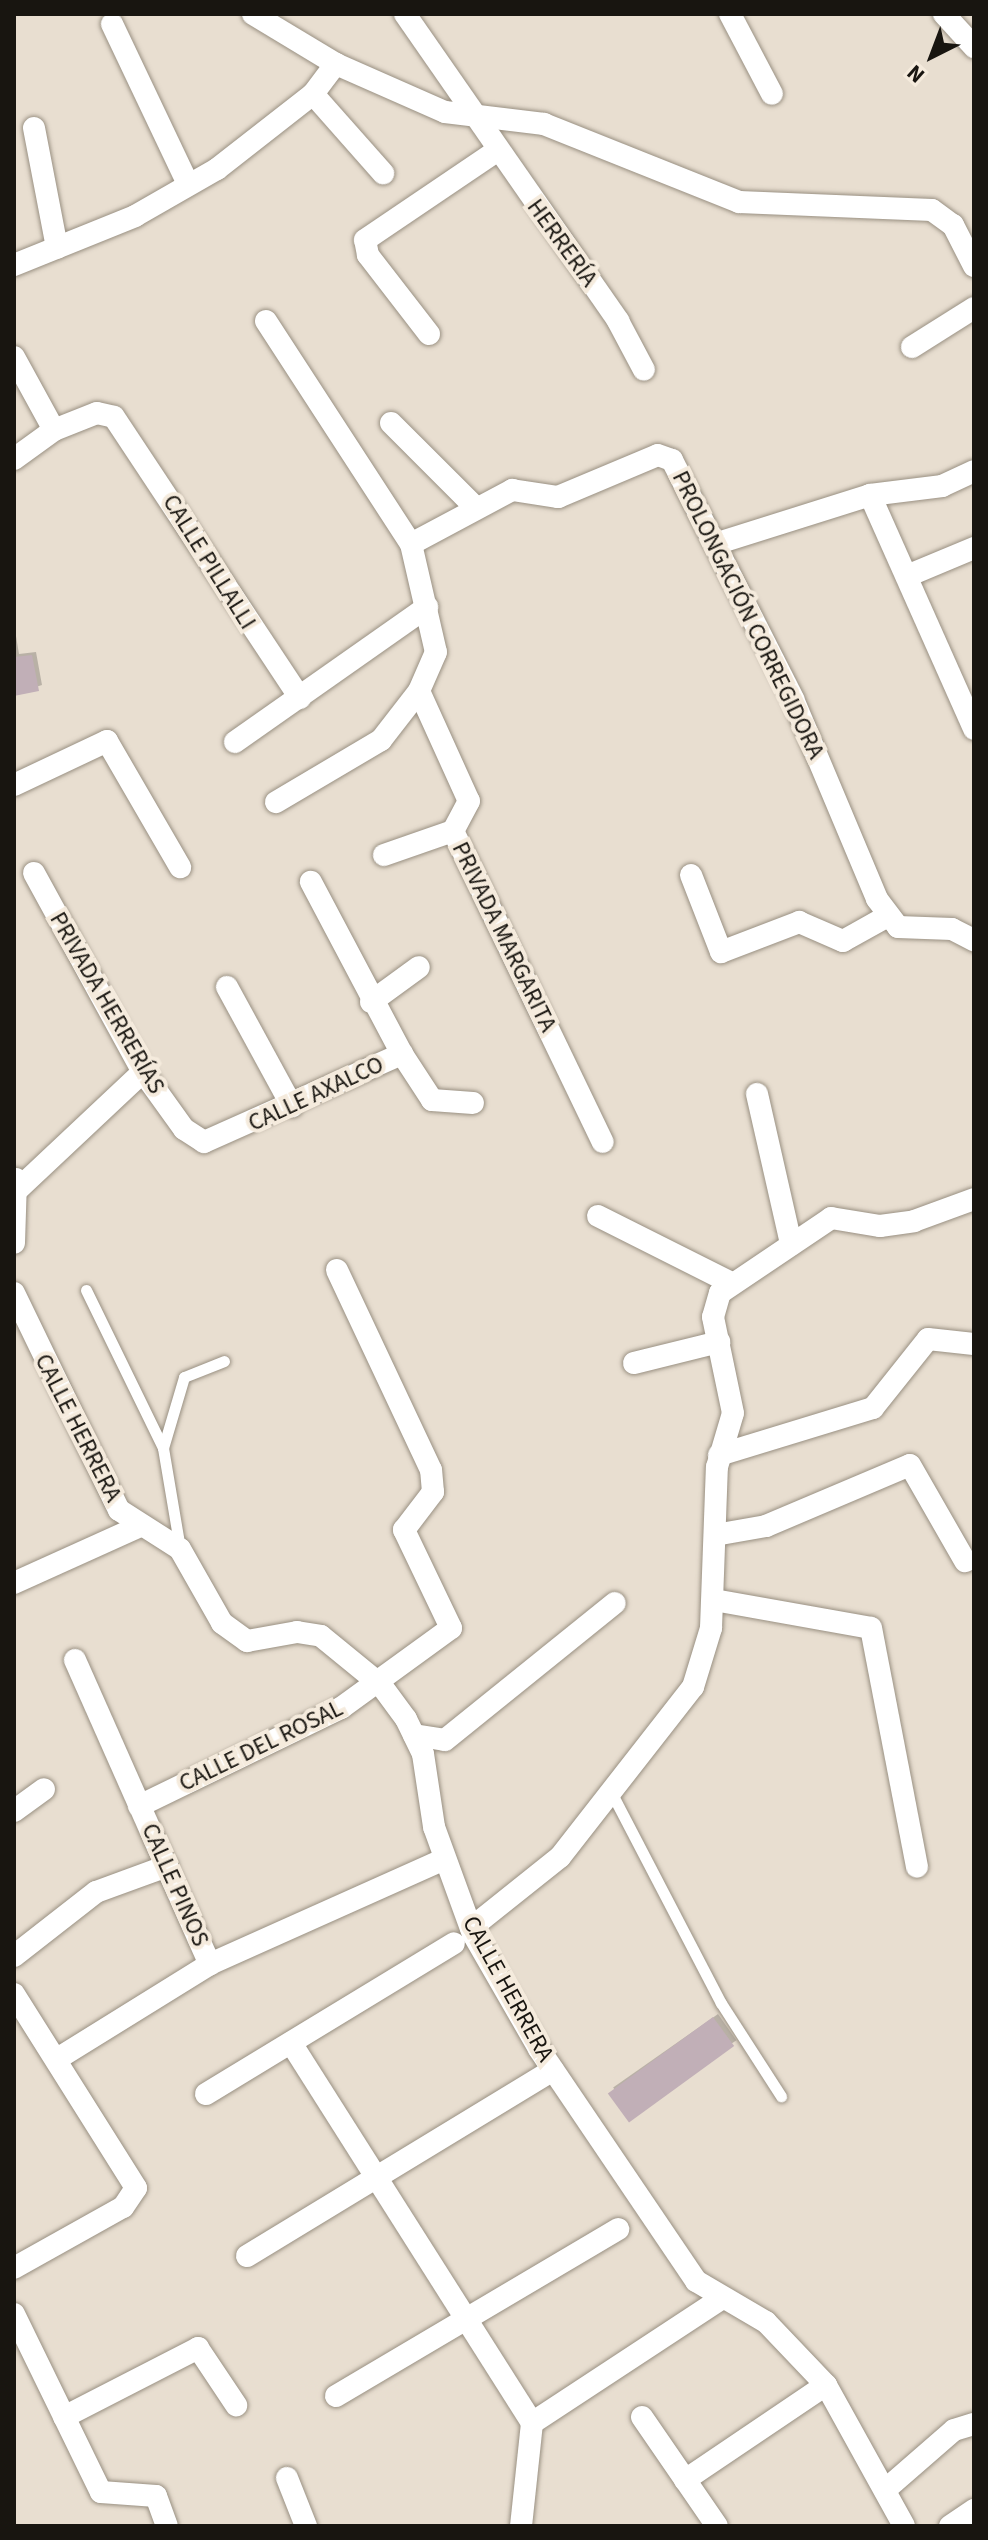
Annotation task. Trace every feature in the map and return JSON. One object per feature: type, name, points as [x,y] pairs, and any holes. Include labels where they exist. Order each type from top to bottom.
[{"type":"street","points":[[253,14],[336,64],[475,120],[544,124],[739,202],[932,210],[953,225],[974,266]]},
{"type":"street","name":"HERRERÍA","points":[[405,14],[495,152],[618,321],[644,370]]},
{"type":"street","points":[[730,14],[772,94]]},
{"type":"street","points":[[944,14],[974,47]]},
{"type":"street","points":[[112,24],[188,184]]},
{"type":"street","points":[[15,262],[57,248],[188,184],[313,94],[336,64]]},
{"type":"street","points":[[313,94],[383,173]]},
{"type":"street","points":[[34,128],[57,248]]},
{"type":"street","points":[[429,334],[368,255],[365,240],[495,152]]},
{"type":"street","points":[[912,347],[974,308]]},
{"type":"street","points":[[266,321],[411,544],[436,652],[419,691],[381,740],[276,802]]},
{"type":"street","points":[[14,357],[54,430],[14,459]]},
{"type":"street","name":"CALLE PILLALLI","points":[[54,430],[97,413],[121,424],[300,698]]},
{"type":"street","points":[[391,423],[475,507]]},
{"type":"street","name":"PROLONGACIÓN CORREGIDORA","points":[[411,544],[475,507],[512,490],[576,492],[665,456],[718,543],[888,916]]},
{"type":"street","points":[[718,543],[870,495],[942,486],[974,471]]},
{"type":"street","points":[[870,495],[974,729]]},
{"type":"street","points":[[907,576],[974,548]]},
{"type":"street","points":[[235,742],[427,607]]},
{"type":"street","name":"PRIVADA MARGARITA","points":[[419,691],[469,801],[453,831],[603,1142]]},
{"type":"street","points":[[14,785],[107,741],[180,867]]},
{"type":"street","points":[[384,855],[453,831]]},
{"type":"street","name":"PRIVADA HERRERÍAS","points":[[34,873],[143,1072],[184,1129]]},
{"type":"street","points":[[691,875],[721,952],[799,922],[843,941],[888,916],[898,927],[952,929],[974,940]]},
{"type":"street","name":"CALLE AXALCO","points":[[184,1129],[214,1141],[402,1054],[371,1002],[311,882]]},
{"type":"street","points":[[371,1002],[419,967]]},
{"type":"street","points":[[227,987],[292,1106]]},
{"type":"street","points":[[402,1054],[432,1100],[473,1103]]},
{"type":"street","points":[[14,1243],[16,1185],[143,1072]]},
{"type":"street","points":[[757,1094],[791,1244]]},
{"type":"street","points":[[206,2094],[462,1936],[560,1857],[609,1789],[693,1687],[714,1600],[719,1455],[733,1413],[714,1303],[731,1283],[831,1218],[914,1221],[974,1199]]},
{"type":"street","points":[[598,1216],[731,1283]]},
{"type":"street","name":"CALLE DEL ROSAL","points":[[139,1806],[381,1685],[446,1635],[452,1617],[404,1530],[433,1492],[431,1470],[337,1270]]},
{"type":"street","name":"CALLE HERRERA","points":[[15,1307],[119,1510],[138,1527],[180,1549],[235,1635],[260,1641],[297,1632],[321,1636],[381,1685],[414,1735],[462,1936],[696,2281],[719,2300],[766,2322],[826,2385],[904,2526]]},
{"type":"street","points":[[719,1455],[873,1408],[928,1339],[974,1344]]},
{"type":"street","points":[[634,1363],[719,1342]]},
{"type":"street","points":[[715,1535],[766,1526],[910,1465],[965,1561]]},
{"type":"street","points":[[14,1583],[138,1527]]},
{"type":"street","points":[[714,1600],[871,1628],[917,1867]]},
{"type":"street","points":[[414,1735],[445,1740],[615,1603]]},
{"type":"street","name":"CALLE PINOS","points":[[75,1660],[210,1964]]},
{"type":"street","points":[[14,1811],[44,1789]]},
{"type":"street","points":[[57,2059],[210,1964],[445,1859]]},
{"type":"street","points":[[14,1956],[96,1892],[167,1866]]},
{"type":"street","points":[[14,1994],[136,2188],[123,2207],[14,2268]]},
{"type":"street","points":[[291,2043],[463,2322],[532,2423],[521,2526]]},
{"type":"street","points":[[247,2256],[553,2070]]},
{"type":"street","points":[[336,2396],[618,2229]]},
{"type":"street","points":[[532,2423],[719,2300]]},
{"type":"street","points":[[14,2314],[101,2492],[156,2496],[167,2526]]},
{"type":"street","points":[[64,2417],[198,2348],[236,2405]]},
{"type":"street","points":[[685,2480],[826,2385]]},
{"type":"street","points":[[642,2417],[717,2526]]},
{"type":"street","points":[[885,2490],[954,2430],[974,2424]]},
{"type":"street","points":[[287,2478],[306,2526]]},
{"type":"street","points":[[950,2526],[974,2510]]},
{"type":"lane","points":[[86,1290],[163,1448],[180,1549]]},
{"type":"lane","points":[[163,1448],[184,1377],[224,1361]]},
{"type":"lane","points":[[609,1789],[721,2003],[781,2096]]},
{"type":"building","points":[[32,655],[39,691],[14,696],[14,657]]},
{"type":"building","points":[[713,2017],[734,2046],[629,2123],[608,2093]]}]
